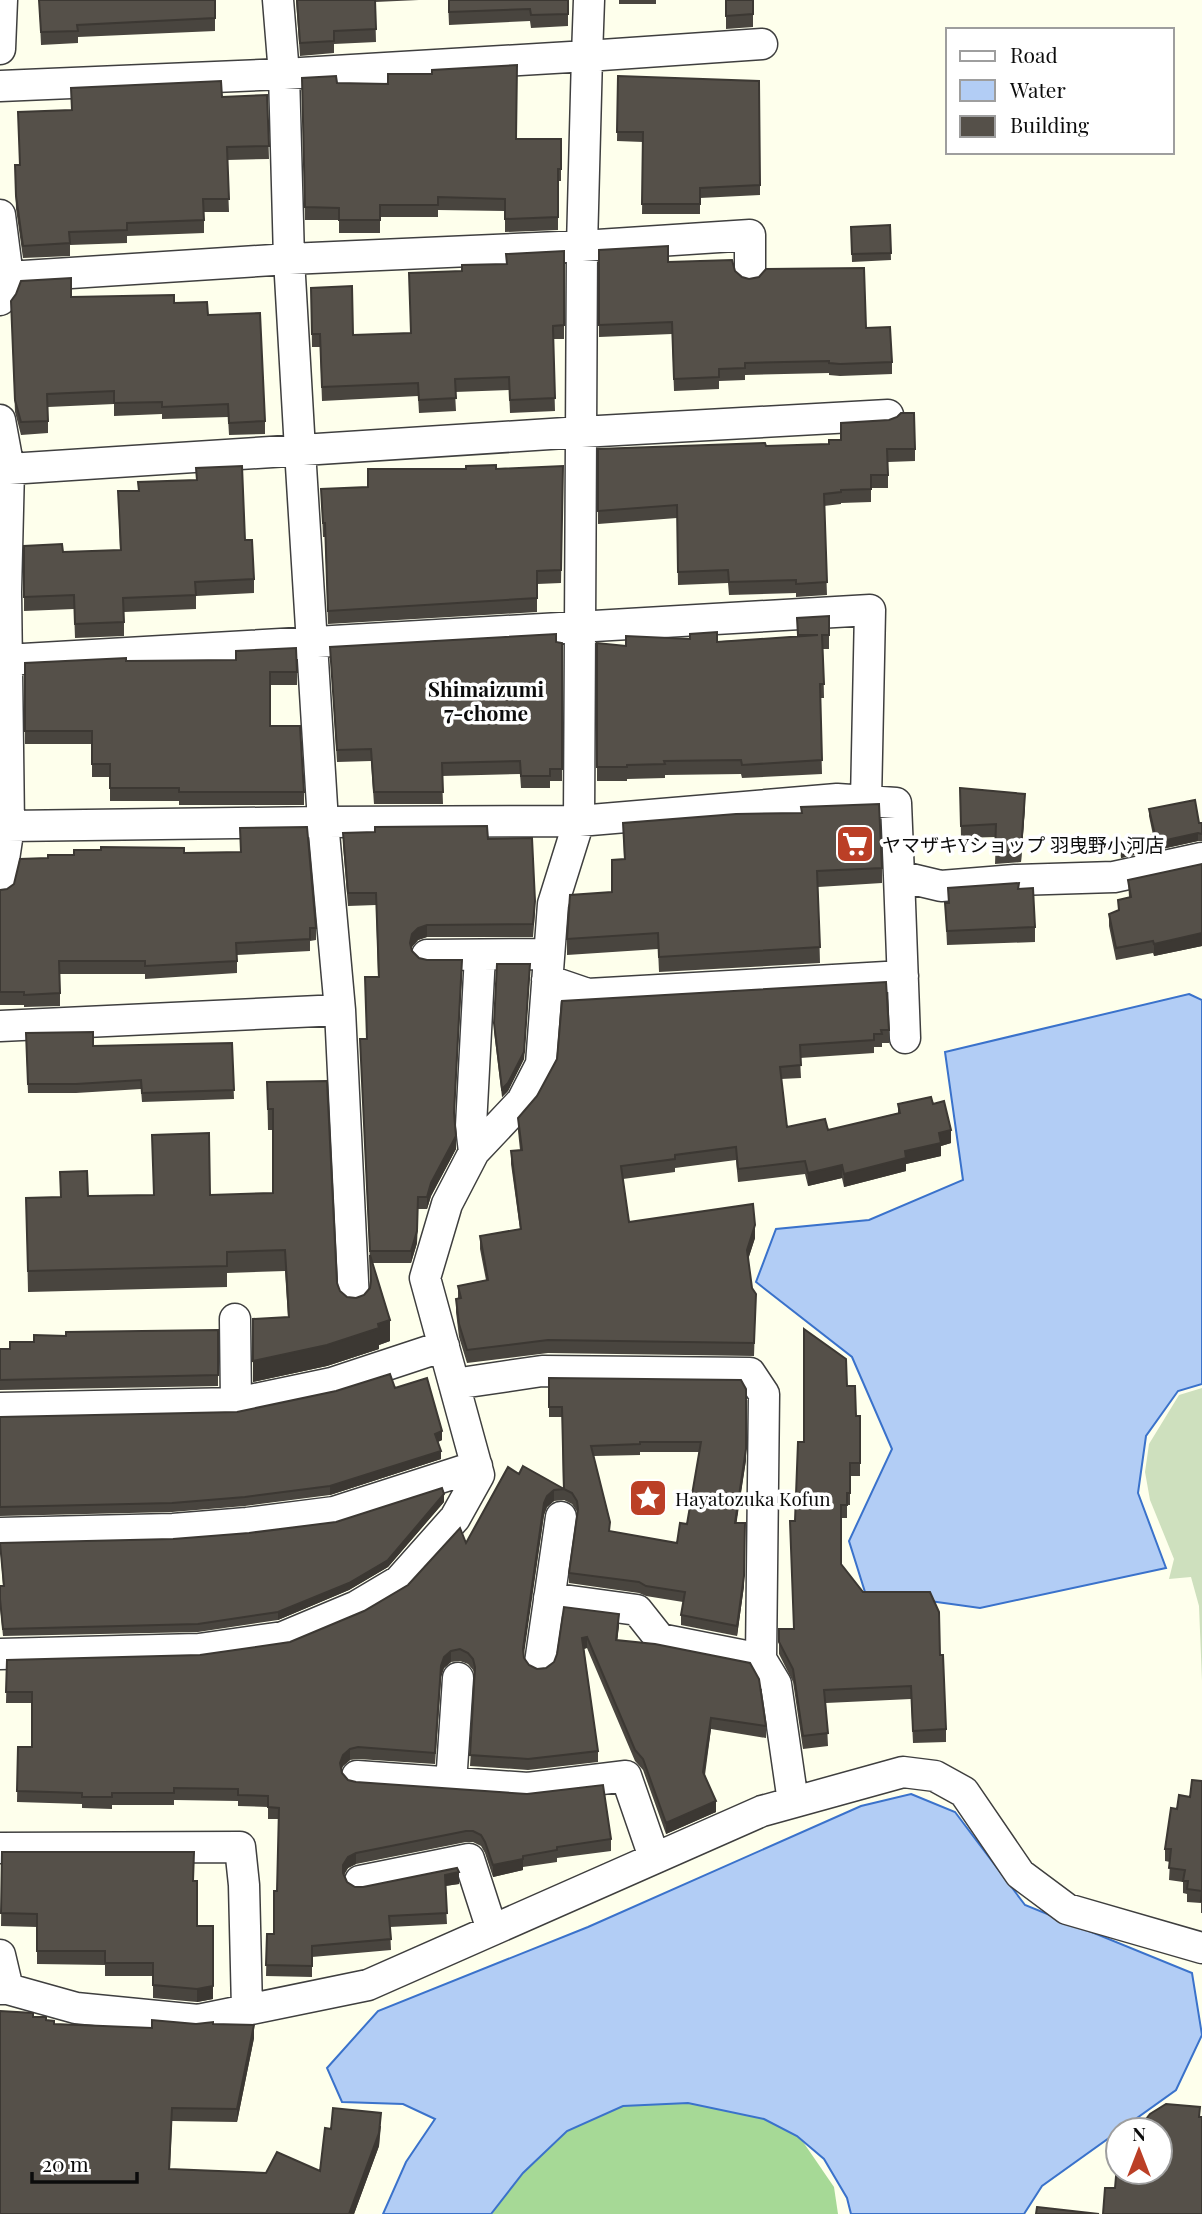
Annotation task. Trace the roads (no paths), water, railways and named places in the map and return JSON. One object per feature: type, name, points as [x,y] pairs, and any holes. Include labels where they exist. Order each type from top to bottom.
[{"type":"street","points":[[0,49],[2,0]]},
{"type":"street","points":[[278,0],[284,74],[289,259],[300,450],[323,821],[340,1010],[354,1302]]},
{"type":"street","points":[[0,1654],[199,1649],[283,1637],[357,1606],[399,1581],[455,1518],[479,1475],[425,1278],[447,1204],[474,1152],[522,1101],[541,1064],[553,904],[579,821],[582,246],[589,0]]},
{"type":"street","points":[[0,86],[284,74],[762,44]]},
{"type":"street","points":[[0,215],[4,288],[289,259],[582,246],[750,235],[750,274]]},
{"type":"street","points":[[9,469],[888,415]]},
{"type":"street","points":[[0,420],[9,469],[3,592],[6,660],[5,837],[0,886]]},
{"type":"street","points":[[6,660],[870,610],[866,801]]},
{"type":"street","points":[[5,837],[323,821],[579,821],[837,799],[896,803],[905,1038]]},
{"type":"street","points":[[900,876],[941,886],[1014,880],[1114,877],[1202,858]]},
{"type":"street","points":[[427,955],[480,955],[548,967],[587,994],[903,976]]},
{"type":"street","points":[[474,1152],[471,1126],[480,955]]},
{"type":"street","points":[[0,1026],[340,1010]]},
{"type":"street","points":[[235,1319],[236,1403]]},
{"type":"street","points":[[0,1408],[236,1403],[332,1383],[444,1346]]},
{"type":"street","points":[[454,1384],[542,1371],[750,1373],[764,1394],[761,1659],[776,1684],[793,1802]]},
{"type":"street","points":[[0,1533],[173,1529],[334,1512],[477,1466]]},
{"type":"street","points":[[540,1663],[561,1517]]},
{"type":"street","points":[[550,1598],[637,1610],[660,1639],[761,1659]]},
{"type":"street","points":[[451,1784],[457,1678]]},
{"type":"street","points":[[0,1955],[4,1989],[76,2008],[198,2020],[368,1985],[762,1811],[903,1772],[935,1776],[964,1792],[1020,1874],[1068,1909],[1202,1948]]},
{"type":"street","points":[[357,1776],[528,1788],[626,1776],[654,1857]]},
{"type":"street","points":[[0,1848],[240,1847],[244,1885],[247,2010]]},
{"type":"street","points":[[360,1881],[469,1859],[492,1930]]},
{"type":"water","points":[[1189,994],[1202,1000],[1202,1384],[1178,1391],[1146,1436],[1138,1493],[1166,1568],[980,1608],[865,1592],[849,1541],[892,1449],[852,1357],[756,1282],[776,1229],[869,1220],[963,1180],[945,1052]]},
{"type":"water","points":[[911,1794],[955,1812],[1025,1905],[1192,1973],[1202,2035],[1176,2090],[1140,2116],[1104,2116],[1104,2142],[1042,2186],[1024,2214],[851,2214],[847,2198],[824,2159],[797,2136],[764,2119],[688,2103],[623,2106],[567,2131],[523,2173],[491,2214],[383,2214],[406,2162],[435,2119],[403,2104],[342,2102],[327,2068],[378,2011],[588,1927],[861,1806]]},
{"type":"place","name":"ヤマザキYショップ 羽曳野小河店","points":[[855,844]]},
{"type":"place","name":"Hayatozuka Kofun","points":[[648,1498]]},
{"type":"district","name":"Shimaizumi 7-chome","points":[[486,700]]}]
